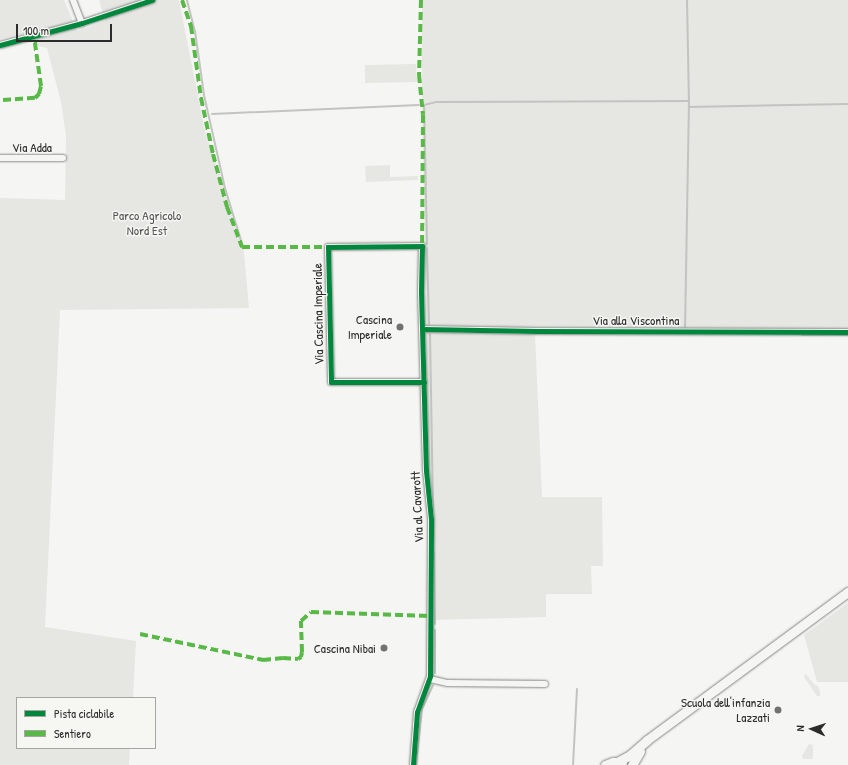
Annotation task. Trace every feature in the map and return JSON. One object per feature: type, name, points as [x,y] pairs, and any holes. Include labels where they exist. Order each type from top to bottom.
[{"type":"main road","points":[[605,765],[621,764],[647,740],[848,592]]},
{"type":"main road","points":[[632,765],[647,740]]},
{"type":"street","points":[[73,0],[82,23]]},
{"type":"street","points":[[0,45],[82,23],[152,0]]},
{"type":"street","name":"Via Adda","points":[[0,158],[63,158]]},
{"type":"street","name":"Via al Cavarott","points":[[413,765],[417,712],[430,679],[432,519],[426,471],[422,246]]},
{"type":"street","name":"Via Cascina Imperiale","points":[[422,246],[328,247],[331,382],[424,382]]},
{"type":"street","name":"Via alla Viscontina","points":[[423,329],[848,332]]},
{"type":"street","points":[[430,679],[448,683],[545,684]]},
{"type":"green space","name":"Parco Agricolo Nord Est","points":[[0,0],[64,0],[77,31],[105,21],[99,0],[179,0],[205,132],[243,241],[249,308],[60,310],[45,627],[136,641],[133,697],[16,697],[16,749],[130,749],[129,765],[0,765],[0,198],[65,200],[66,136],[61,102],[47,48],[38,46],[27,33],[0,39]]},
{"type":"green space","points":[[422,0],[848,0],[848,330],[427,326],[422,103]]},
{"type":"green space","points":[[416,64],[417,82],[365,83],[365,65]]},
{"type":"green space","points":[[390,165],[390,177],[418,176],[418,180],[366,182],[365,166]]},
{"type":"green space","points":[[427,332],[535,334],[542,497],[602,497],[603,566],[591,566],[592,594],[546,594],[546,617],[431,620],[427,445]]},
{"type":"green space","points":[[848,603],[848,682],[817,682],[804,635]]},
{"type":"green space","points":[[805,673],[815,685],[819,687],[820,696],[817,696],[804,677]]},
{"type":"green space","points":[[809,744],[813,745],[813,759],[803,759],[802,756]]},
{"type":"waterway","points":[[187,0],[195,31],[204,95],[225,188],[242,244]]},
{"type":"waterway","points":[[687,0],[689,101]]},
{"type":"waterway","points":[[427,244],[424,105],[436,102],[689,101],[685,327]]},
{"type":"waterway","points":[[689,107],[848,104]]},
{"type":"waterway","points":[[212,114],[419,105]]},
{"type":"waterway","points":[[427,248],[429,324]]},
{"type":"waterway","points":[[430,334],[433,513]]},
{"type":"waterway","points":[[802,335],[848,335]]},
{"type":"waterway","points":[[434,552],[435,624]]},
{"type":"waterway","points":[[435,630],[435,673]]},
{"type":"waterway","points":[[416,765],[422,709],[433,685]]},
{"type":"waterway","points":[[573,765],[577,689]]},
{"type":"marked path","points":[[182,0],[191,26],[201,98],[213,154],[227,207],[242,247],[328,247]]},
{"type":"marked path","points":[[421,0],[419,75],[423,115],[422,246]]},
{"type":"marked path","points":[[3,100],[35,98],[39,94],[41,86],[34,36]]},
{"type":"marked path","points":[[140,634],[263,660],[283,658],[298,659],[301,657],[302,652],[301,621],[311,612],[430,616]]},
{"type":"cycle path","points":[[0,45],[82,23],[152,0]]},
{"type":"cycle path","points":[[413,765],[417,712],[430,676],[431,519],[426,471],[421,290],[422,246],[328,247],[331,382],[424,382]]},
{"type":"cycle path","points":[[423,329],[848,332]]},
{"type":"place","name":"Cascina Imperiale","points":[[400,327]]},
{"type":"place","name":"Cascina Nibai","points":[[384,648]]},
{"type":"place","name":"Scuola dell'infanzia Lazzati","points":[[778,710]]}]
